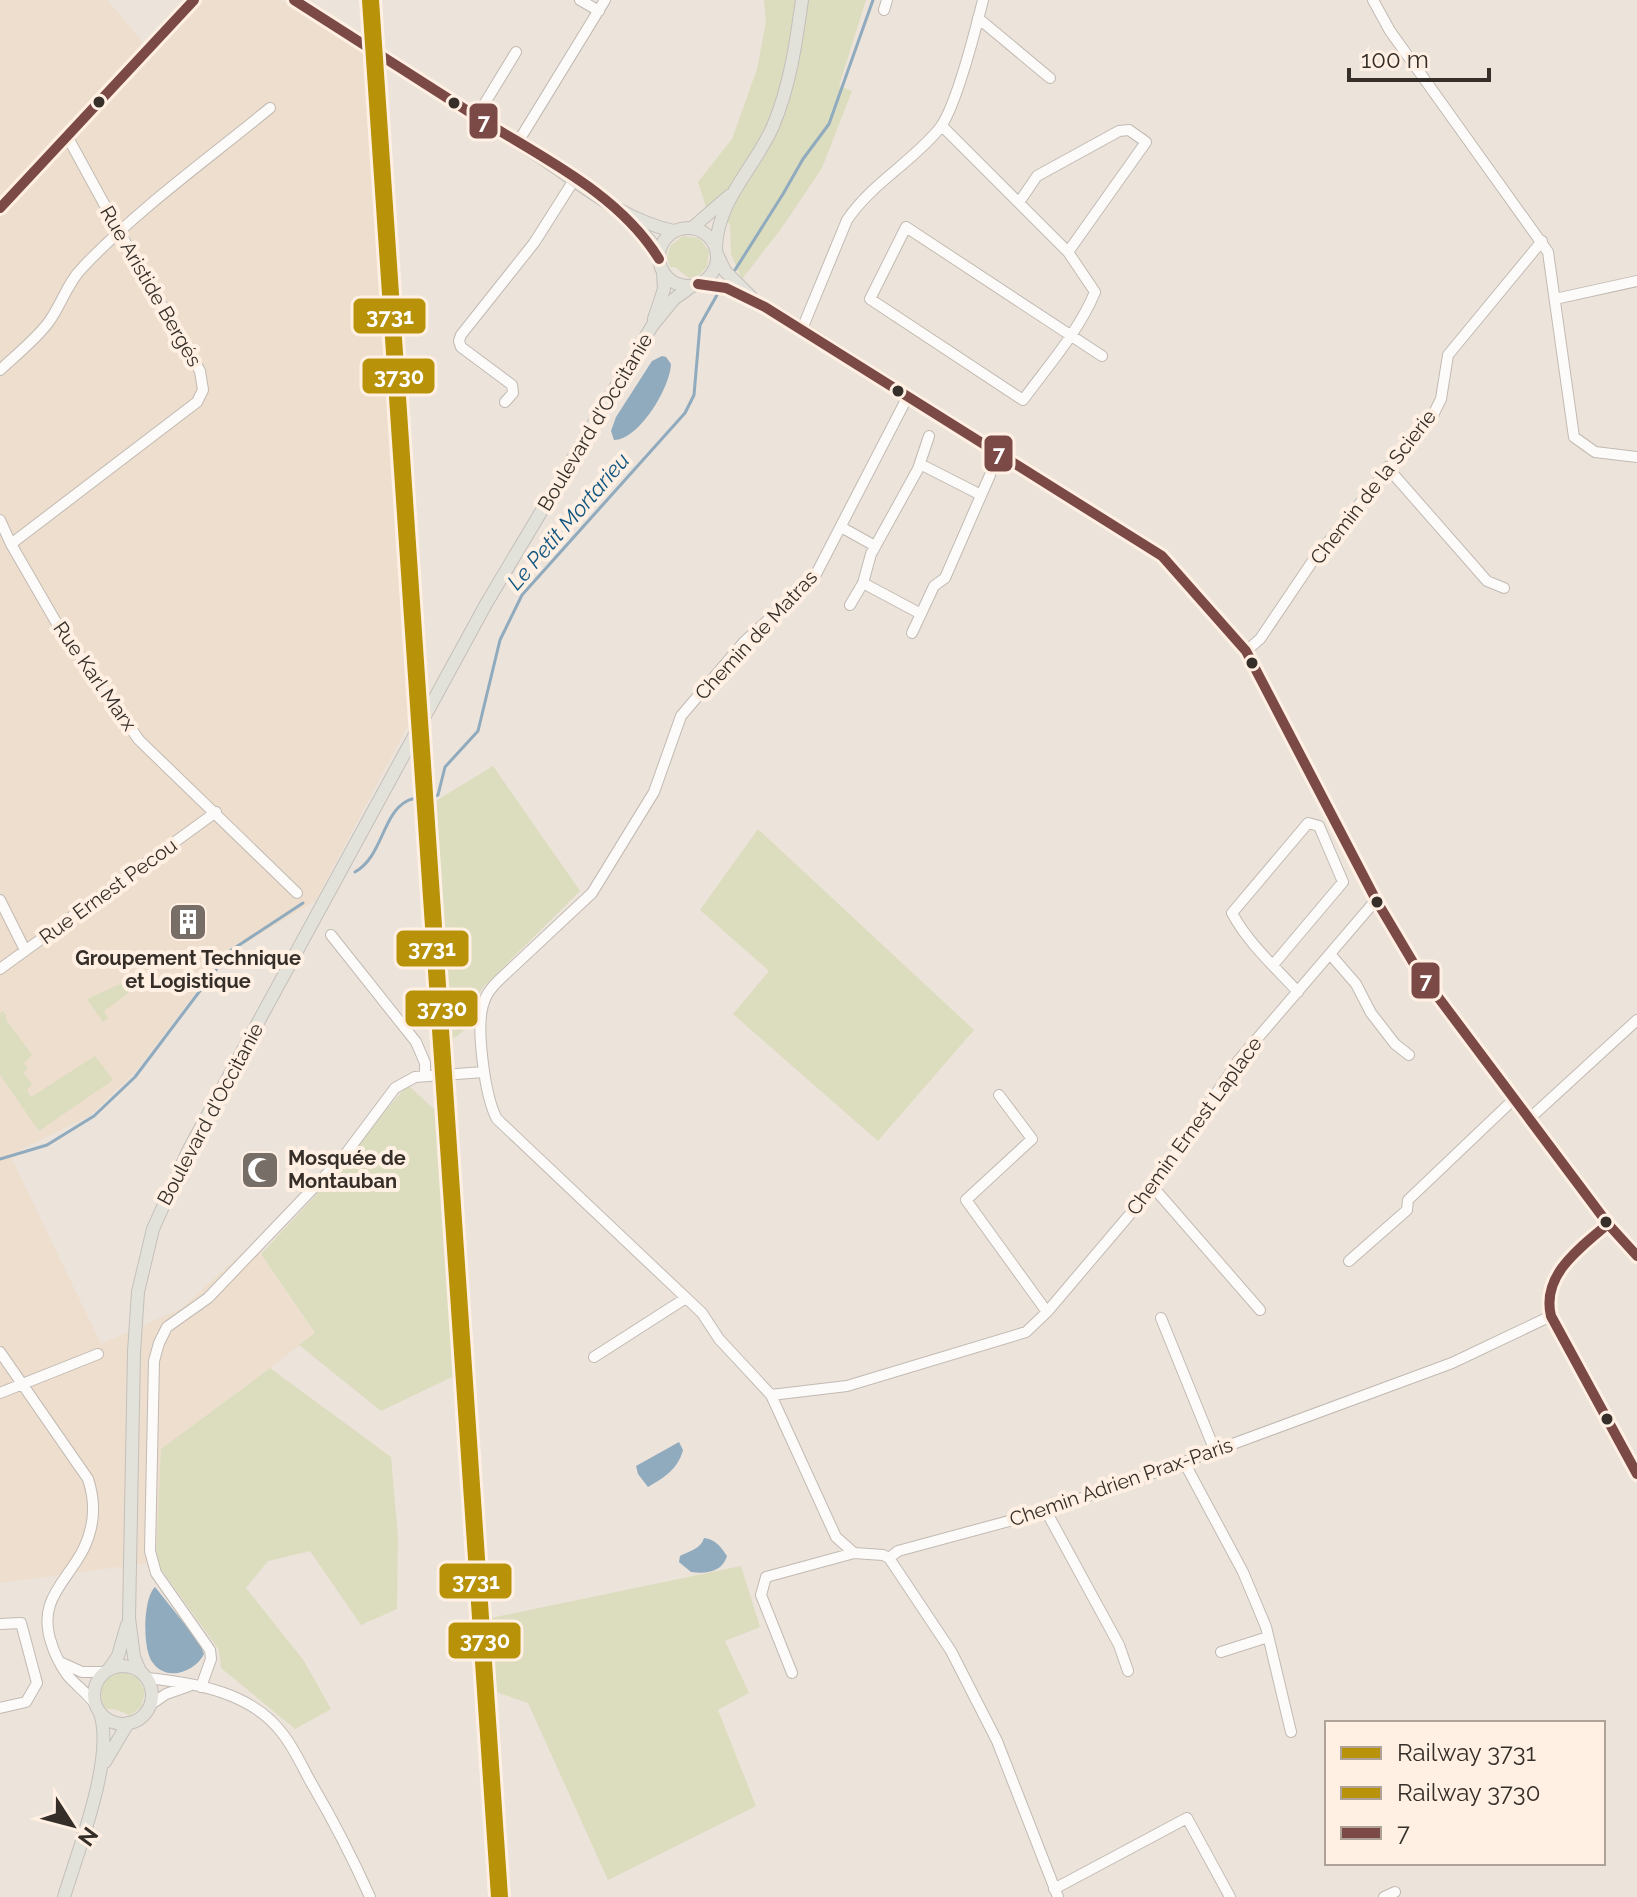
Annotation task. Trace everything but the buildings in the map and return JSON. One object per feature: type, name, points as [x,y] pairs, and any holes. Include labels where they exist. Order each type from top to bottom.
[{"type":"main road","points":[[294,0],[618,209],[654,227],[674,231],[692,228],[731,194]]},
{"type":"main road","points":[[695,285],[713,272],[716,229],[731,194],[773,127],[794,60],[802,0]]},
{"type":"main road","points":[[618,209],[651,242],[661,265],[678,284],[720,286],[756,302],[1162,556],[1246,651],[1376,900],[1417,969],[1608,1224],[1637,1256]]},
{"type":"main road","points":[[692,228],[709,236],[728,275],[756,302]]},
{"type":"main road","points":[[661,265],[661,245],[674,231]]},
{"type":"main road","name":"Boulevard d'Occitanie","points":[[652,326],[664,289],[661,265]]},
{"type":"main road","name":"Boulevard d'Occitanie","points":[[144,1675],[134,1657],[129,1618],[135,1333],[142,1270],[153,1229],[188,1151],[492,594],[652,326],[674,299],[695,285]]},
{"type":"main road","name":"Boulevard d'Occitanie","points":[[107,1670],[118,1656],[129,1618]]},
{"type":"main road","points":[[64,1897],[99,1776],[105,1734],[97,1708],[95,1686],[107,1670],[128,1666],[144,1675],[152,1691],[150,1705],[142,1717],[128,1723],[110,1721],[97,1708]]},
{"type":"main road","points":[[99,1776],[117,1738],[128,1723]]},
{"type":"street","points":[[0,208],[194,0]]},
{"type":"street","points":[[580,0],[599,11]]},
{"type":"street","points":[[518,142],[605,0]]},
{"type":"street","points":[[802,329],[847,220],[856,206],[866,193],[942,126],[983,0]]},
{"type":"street","points":[[1373,0],[1390,31],[1548,252],[1574,437],[1595,452],[1637,457]]},
{"type":"street","points":[[978,18],[1050,78]]},
{"type":"street","points":[[477,116],[516,52]]},
{"type":"street","points":[[0,370],[47,324],[69,282],[120,233],[270,108]]},
{"type":"street","points":[[942,126],[1068,252],[1095,292],[1087,312],[1070,335],[1023,400],[870,299],[906,227],[1070,335],[1102,356]]},
{"type":"street","points":[[1020,201],[1037,176],[1119,131],[1129,130],[1146,142],[1068,252]]},
{"type":"street","name":"Rue Aristide Bergés","points":[[11,544],[197,402],[203,390],[200,371],[67,136]]},
{"type":"street","points":[[505,402],[513,393],[512,385],[461,347],[459,341],[534,243],[574,180]]},
{"type":"street","name":"Chemin de la Scierie","points":[[1246,651],[1260,639],[1314,559],[1433,415],[1441,399],[1448,355],[1542,241]]},
{"type":"street","points":[[1555,299],[1637,281]]},
{"type":"street","name":"Chemin de Matras","points":[[771,1395],[719,1339],[702,1313],[506,1131],[490,1105],[484,1072],[481,1014],[485,998],[498,981],[592,893],[654,792],[681,716],[744,642],[814,578],[908,396]]},
{"type":"street","points":[[850,605],[863,583],[875,546],[920,464],[929,436]]},
{"type":"street","points":[[920,464],[981,495]]},
{"type":"street","points":[[1387,467],[1487,581],[1504,588]]},
{"type":"street","points":[[912,633],[934,586],[945,578],[990,475]]},
{"type":"street","name":"Rue Karl Marx","points":[[0,520],[56,622],[139,740],[297,893]]},
{"type":"street","points":[[841,527],[875,546]]},
{"type":"street","points":[[863,583],[921,614]]},
{"type":"street","name":"Rue Ernest Pecou","points":[[0,969],[216,812]]},
{"type":"street","points":[[1273,965],[1343,882],[1319,826],[1308,823],[1232,913],[1239,926],[1273,965],[1298,992]]},
{"type":"street","points":[[0,900],[25,950]]},
{"type":"street","name":"Chemin Ernest Laplace","points":[[771,1395],[847,1386],[1026,1332],[1047,1312],[1153,1187],[1238,1061],[1376,900]]},
{"type":"street","points":[[331,935],[416,1042],[425,1063],[425,1075]]},
{"type":"street","points":[[1330,954],[1356,984],[1371,1013],[1395,1044],[1409,1055]]},
{"type":"street","points":[[1529,1119],[1637,1020]]},
{"type":"street","points":[[198,1686],[211,1659],[210,1650],[156,1573],[150,1551],[154,1361],[159,1343],[167,1327],[208,1298],[344,1156],[395,1088],[425,1075],[484,1072]]},
{"type":"street","points":[[999,1095],[1032,1139],[966,1200],[1047,1312]]},
{"type":"street","points":[[1349,1261],[1407,1210],[1408,1200],[1513,1100]]},
{"type":"street","points":[[1153,1187],[1260,1310]]},
{"type":"street","points":[[1608,1224],[1552,1282],[1548,1296],[1551,1316],[1637,1474]]},
{"type":"street","points":[[594,1357],[686,1298]]},
{"type":"street","name":"Chemin Adrien Prax-Paris","points":[[854,1553],[889,1558],[898,1551],[1046,1511],[1452,1363],[1551,1316]]},
{"type":"street","points":[[1161,1318],[1215,1451]]},
{"type":"street","points":[[0,1352],[88,1479],[94,1497],[93,1521],[83,1551],[60,1581],[48,1610],[49,1634],[66,1674],[85,1691],[97,1708]]},
{"type":"street","points":[[0,1393],[98,1354]]},
{"type":"street","points":[[771,1395],[836,1537],[854,1553]]},
{"type":"street","points":[[1184,1462],[1243,1572],[1268,1637],[1291,1732]]},
{"type":"street","points":[[1046,1511],[1119,1645],[1128,1671]]},
{"type":"street","points":[[792,1673],[761,1595],[766,1577],[854,1553]]},
{"type":"street","points":[[889,1558],[951,1651],[997,1741],[1056,1893],[1187,1818],[1230,1897]]},
{"type":"street","points":[[0,1624],[21,1623],[37,1683],[26,1702],[0,1708]]},
{"type":"street","points":[[1221,1652],[1268,1637]]},
{"type":"street","points":[[62,1663],[86,1673],[107,1670]]},
{"type":"street","points":[[144,1675],[224,1693],[247,1704],[281,1732],[325,1806],[370,1897]]},
{"type":"street","points":[[150,1705],[166,1694],[198,1686]]},
{"type":"shaded area","points":[[0,0],[107,0],[153,54],[204,0],[280,0],[384,65],[429,686],[315,901],[222,957],[137,1070],[89,1116],[10,1155],[101,1344],[182,1308],[253,1243],[315,1334],[161,1449],[156,1562],[0,1583]]},
{"type":"shaded area","points":[[430,728],[451,1069],[433,1070],[411,761]]},
{"type":"shaded area","points":[[450,1078],[491,1618],[508,1897],[490,1897],[433,1080]]},
{"type":"green space","points":[[764,0],[866,0],[839,86],[852,91],[822,168],[781,229],[742,279],[731,254],[730,224],[706,207],[698,182],[732,139],[757,69],[766,22]]},
{"type":"green space","points":[[683,236],[699,238],[709,251],[707,267],[699,275],[689,278],[675,267],[670,267],[667,257],[670,246]]},
{"type":"green space","points":[[493,766],[580,891],[482,988],[477,1001],[476,1021],[449,1042],[434,802]]},
{"type":"green space","points":[[758,829],[974,1030],[878,1141],[733,1014],[769,971],[700,910]]},
{"type":"green space","points":[[142,974],[145,981],[104,1011],[108,1018],[103,1022],[87,999]]},
{"type":"green space","points":[[3,1011],[32,1055],[24,1063],[28,1069],[23,1072],[32,1084],[27,1090],[31,1097],[95,1056],[113,1080],[39,1131],[0,1075],[0,1013]]},
{"type":"green space","points":[[408,1085],[435,1110],[454,1376],[381,1411],[299,1345],[315,1333],[261,1254],[343,1166]]},
{"type":"green space","points":[[270,1368],[391,1457],[398,1537],[397,1609],[361,1625],[310,1551],[268,1561],[246,1588],[304,1661],[331,1709],[295,1729],[221,1668],[219,1650],[156,1562],[161,1449]]},
{"type":"green space","points":[[741,1566],[760,1627],[725,1641],[749,1693],[718,1710],[756,1806],[608,1880],[528,1703],[496,1692],[491,1618]]},
{"type":"green space","points":[[124,1672],[138,1678],[145,1692],[141,1707],[129,1716],[106,1709],[101,1696],[106,1681]]},
{"type":"water","points":[[662,356],[671,364],[659,399],[633,432],[614,440],[611,431],[616,417],[652,361]]},
{"type":"water","points":[[679,1442],[683,1450],[678,1463],[648,1487],[636,1466]]},
{"type":"water","points":[[704,1538],[715,1542],[727,1556],[722,1566],[713,1571],[691,1572],[679,1562],[680,1556],[697,1547]]},
{"type":"water","points":[[155,1587],[199,1642],[204,1654],[188,1670],[166,1672],[159,1669],[149,1656],[146,1612]]},
{"type":"waterway","name":"Le Petit Mortarieu","points":[[735,270],[803,159],[829,124],[873,0]]},
{"type":"waterway","name":"Le Petit Mortarieu","points":[[355,872],[371,856],[399,807],[411,799],[438,795],[445,767],[478,731],[500,640],[522,595],[685,413],[694,395],[700,325],[717,295]]},
{"type":"waterway","name":"Le Petit Mortarieu","points":[[0,1159],[47,1145],[94,1116],[135,1077],[230,951],[303,903]]},
{"type":"rail line","name":"3731","points":[[368,0],[497,1897]]},
{"type":"rail line","name":"3730","points":[[373,0],[502,1897]]},
{"type":"transit line","name":"7","points":[[0,208],[194,0]]},
{"type":"transit line","name":"7","points":[[294,0],[575,177],[622,214],[659,259]]},
{"type":"transit line","name":"7","points":[[698,284],[726,288],[765,307],[1162,556],[1246,651],[1376,900],[1417,969],[1608,1224],[1637,1256]]},
{"type":"transit line","name":"7","points":[[1608,1224],[1565,1264],[1557,1275],[1549,1301],[1551,1316],[1637,1474]]},
{"type":"place","name":"Groupement Technique et Logistique","points":[[188,922]]},
{"type":"place","name":"Mosquée de Montauban","points":[[260,1170]]}]
